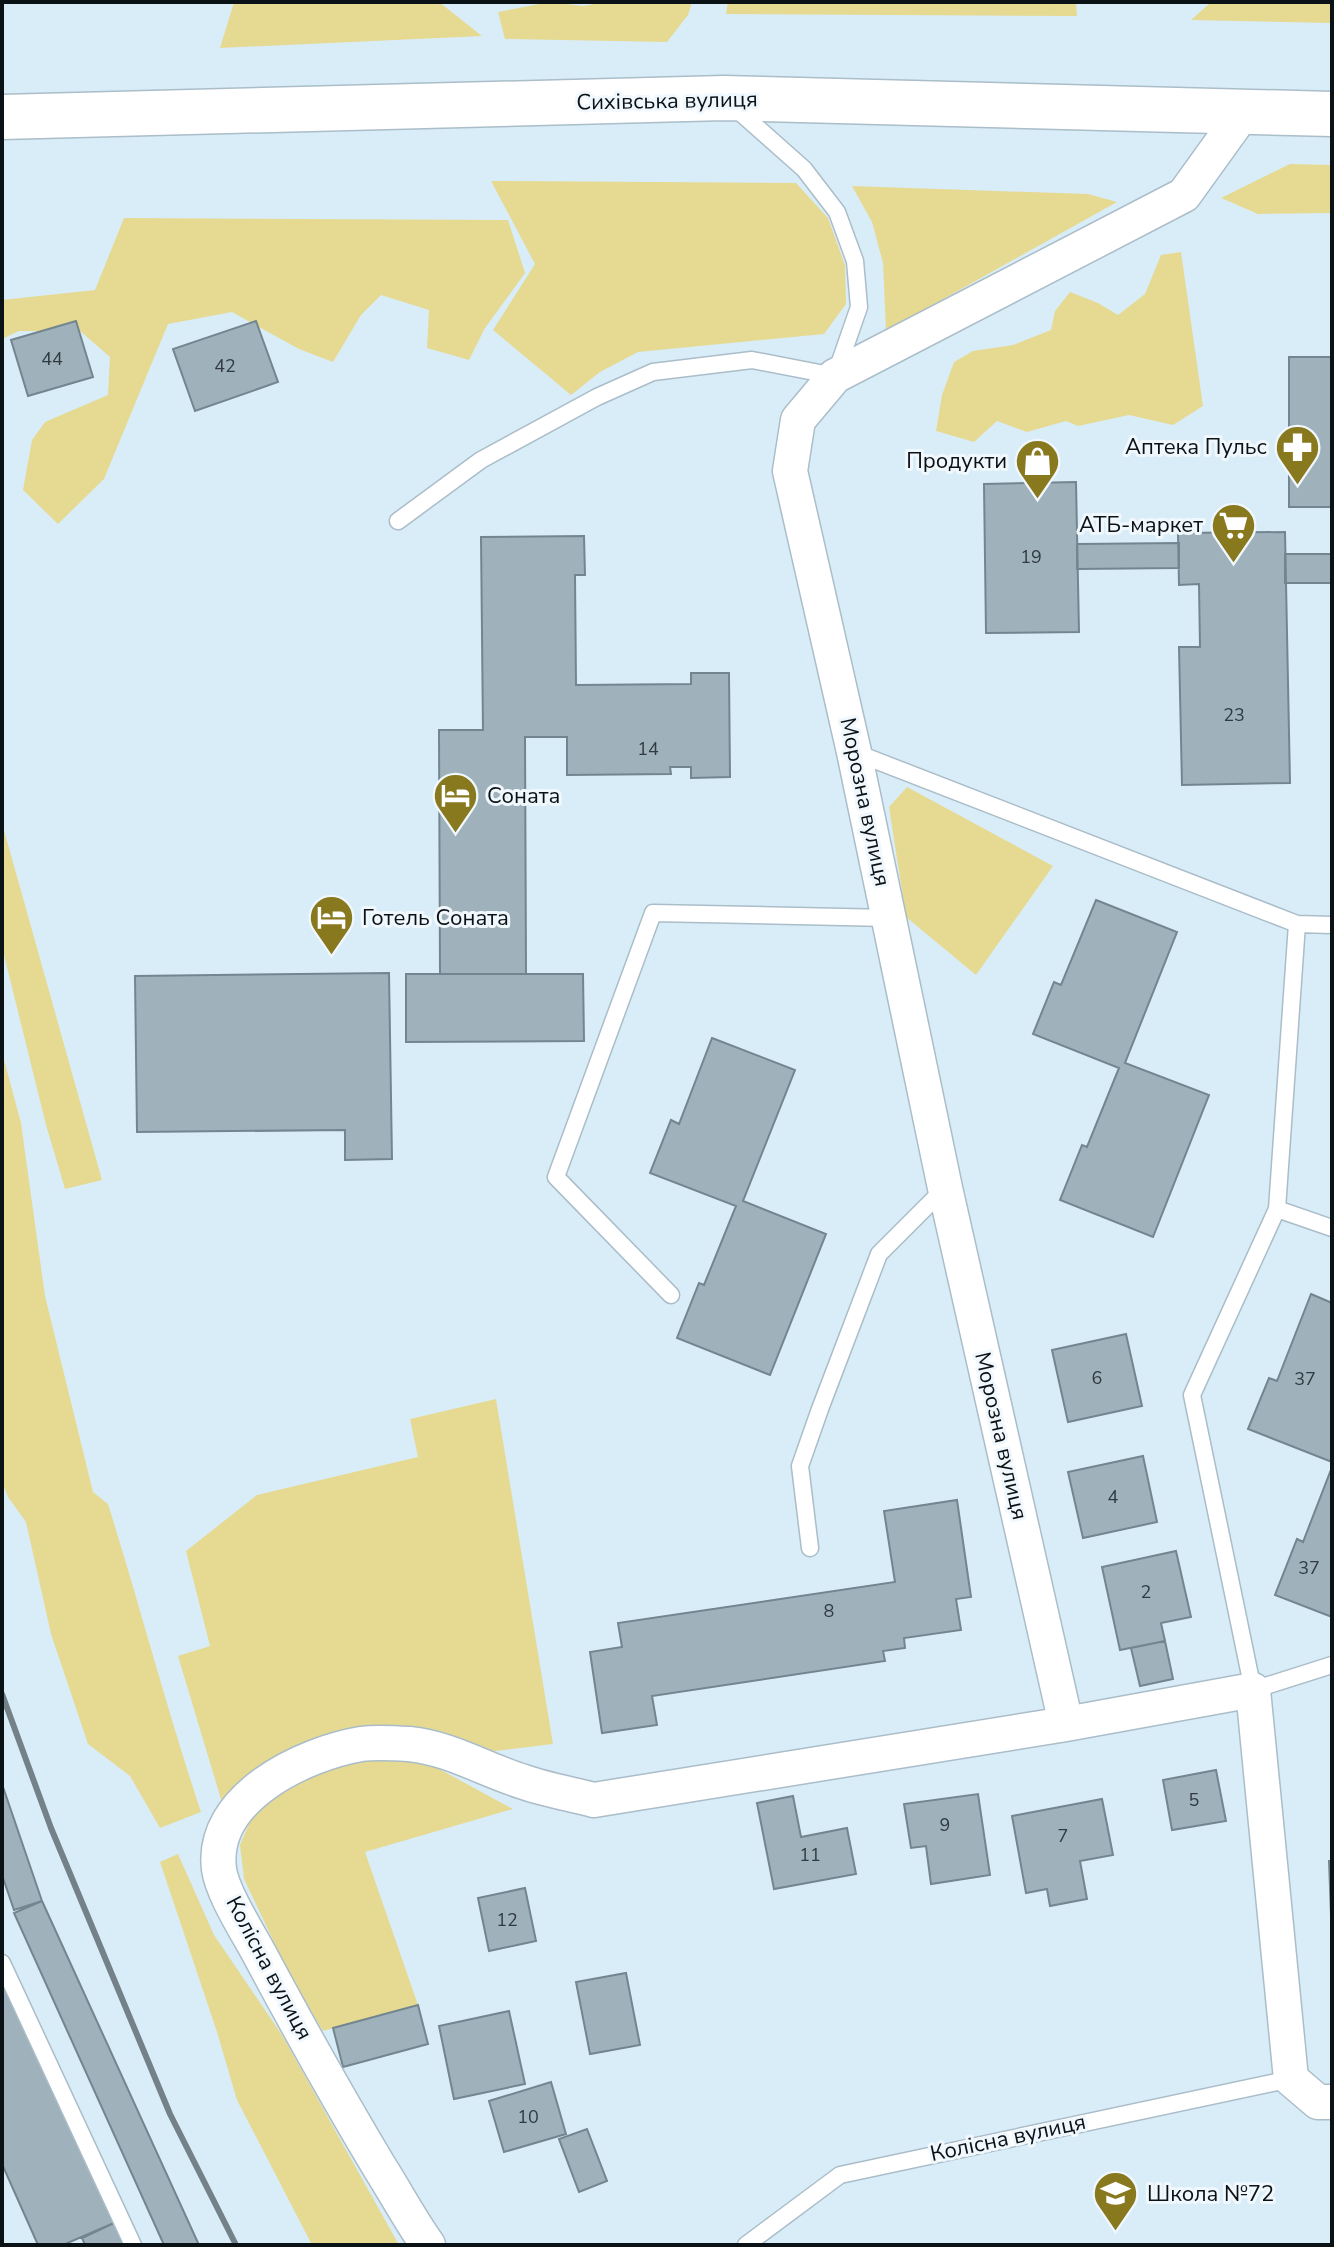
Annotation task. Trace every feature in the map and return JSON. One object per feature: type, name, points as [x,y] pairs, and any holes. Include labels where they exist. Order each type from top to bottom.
[{"type":"main road","name":"Сихівська вулиця","points":[[2,117],[724,98],[1332,114]]},
{"type":"street","name":"Морозна вулиця","points":[[1066,1724],[945,1188],[854,752],[790,471],[798,420],[835,376],[1184,195],[1243,113]]},
{"type":"street","points":[[1066,1724],[1253,1690],[1291,2079],[1318,2102],[1332,2102]]},
{"type":"street","name":"Колісна вулиця","points":[[428,2245],[354,2125],[231,1900],[219,1870],[221,1844],[227,1823],[241,1803],[274,1778],[304,1761],[362,1744],[410,1744],[446,1752],[524,1782],[594,1800],[1066,1724]]},
{"type":"lane","points":[[398,521],[481,460],[597,397],[653,372],[752,360],[835,376],[859,307],[855,261],[837,212],[804,169],[724,98]]},
{"type":"lane","points":[[854,752],[1297,924],[1332,925]]},
{"type":"lane","points":[[671,1295],[556,1177],[653,913],[889,918]]},
{"type":"lane","points":[[1297,924],[1277,1209],[1192,1395],[1253,1690],[1332,1665]]},
{"type":"lane","points":[[810,1548],[800,1466],[820,1409],[879,1254],[945,1188]]},
{"type":"lane","points":[[1277,1209],[1332,1228]]},
{"type":"lane","points":[[2,1963],[133,2245]]},
{"type":"lane","name":"Колісна вулиця","points":[[746,2245],[840,2175],[1291,2079]]},
{"type":"shaded area","points":[[234,2],[439,2],[482,36],[220,48]]},
{"type":"shaded area","points":[[550,2],[583,6],[606,2],[692,2],[688,15],[667,42],[505,39],[498,12]]},
{"type":"shaded area","points":[[728,2],[1076,2],[1077,16],[726,14]]},
{"type":"shaded area","points":[[1211,2],[1332,2],[1332,23],[1191,20]]},
{"type":"shaded area","points":[[1290,164],[1332,165],[1332,213],[1258,214],[1221,198]]},
{"type":"shaded area","points":[[491,181],[796,183],[828,218],[845,265],[846,304],[824,334],[638,352],[600,372],[571,395],[493,330],[535,264]]},
{"type":"shaded area","points":[[852,186],[1088,194],[1117,202],[886,331],[883,263],[872,222]]},
{"type":"shaded area","points":[[124,218],[508,220],[525,273],[485,328],[469,360],[427,348],[429,310],[381,295],[361,315],[333,362],[299,349],[232,312],[168,324],[104,479],[58,524],[23,490],[32,440],[45,422],[108,395],[110,357],[80,331],[19,331],[2,339],[2,300],[95,290]]},
{"type":"shaded area","points":[[1181,252],[1203,406],[1173,425],[1129,415],[1078,426],[1066,421],[1027,432],[997,421],[974,442],[936,431],[942,395],[954,362],[973,351],[1013,345],[1051,330],[1055,311],[1070,292],[1118,315],[1145,294],[1161,255]]},
{"type":"shaded area","points":[[907,787],[1053,866],[976,975],[906,917],[889,807]]},
{"type":"shaded area","points":[[2,823],[102,1180],[65,1189],[2,947]]},
{"type":"shaded area","points":[[2,1052],[21,1123],[45,1296],[93,1492],[108,1504],[201,1812],[160,1828],[130,1776],[88,1744],[51,1634],[26,1522],[8,1497],[2,1482]]},
{"type":"shaded area","points":[[496,1399],[553,1744],[487,1752],[377,1728],[223,1806],[178,1656],[210,1646],[186,1551],[257,1495],[418,1457],[410,1419]]},
{"type":"shaded area","points":[[367,1753],[417,1757],[513,1809],[365,1852],[418,2005],[323,2031],[291,1978],[244,1879],[240,1845],[254,1812],[306,1777]]},
{"type":"shaded area","points":[[178,1854],[214,1935],[282,2035],[399,2245],[312,2245],[237,2100],[160,1862]]},
{"type":"building","points":[[76,321],[93,377],[28,396],[11,340]]},
{"type":"building","points":[[256,321],[278,382],[195,411],[173,349]]},
{"type":"building","points":[[1289,357],[1332,357],[1332,507],[1289,507]]},
{"type":"building","points":[[1076,482],[1079,632],[986,633],[984,484]]},
{"type":"building","points":[[1285,532],[1290,783],[1182,785],[1179,647],[1200,647],[1199,584],[1179,585],[1178,533]]},
{"type":"building","points":[[584,536],[585,575],[575,575],[576,685],[691,684],[691,673],[729,673],[730,777],[691,778],[691,767],[670,767],[671,774],[567,775],[567,737],[525,737],[526,974],[440,974],[439,730],[483,730],[481,537]]},
{"type":"building","points":[[1179,543],[1179,568],[1077,569],[1077,544]]},
{"type":"building","points":[[1285,554],[1332,554],[1332,583],[1285,583]]},
{"type":"building","points":[[1096,900],[1177,932],[1125,1063],[1209,1095],[1153,1237],[1060,1200],[1082,1145],[1087,1147],[1119,1068],[1033,1034],[1054,982],[1061,985]]},
{"type":"building","points":[[389,973],[392,1159],[345,1160],[345,1130],[137,1132],[135,976]]},
{"type":"building","points":[[406,974],[583,974],[584,1041],[406,1042]]},
{"type":"building","points":[[712,1038],[795,1070],[743,1201],[826,1234],[770,1375],[677,1338],[699,1283],[704,1285],[736,1206],[650,1173],[671,1120],[679,1124]]},
{"type":"building","points":[[1311,1294],[1332,1303],[1332,1462],[1248,1429],[1269,1378],[1277,1381]]},
{"type":"building","points":[[1126,1334],[1142,1406],[1068,1422],[1052,1350]]},
{"type":"building","points":[[1143,1456],[1157,1522],[1083,1538],[1068,1472]]},
{"type":"building","points":[[1332,1467],[1332,1617],[1275,1595],[1297,1539],[1303,1542]]},
{"type":"building","points":[[957,1500],[971,1597],[956,1599],[961,1630],[904,1638],[905,1648],[883,1651],[885,1661],[652,1696],[657,1725],[602,1733],[590,1652],[622,1647],[618,1623],[895,1582],[884,1511]]},
{"type":"building","points":[[1176,1551],[1191,1617],[1161,1623],[1165,1641],[1120,1650],[1102,1567]]},
{"type":"building","points":[[1165,1641],[1173,1679],[1140,1686],[1131,1648]]},
{"type":"building","points":[[1216,1770],[1226,1821],[1172,1830],[1163,1780]]},
{"type":"building","points":[[2,1784],[42,1901],[14,1910],[2,1875]]},
{"type":"building","points":[[978,1794],[990,1875],[931,1884],[926,1846],[911,1848],[904,1804]]},
{"type":"building","points":[[793,1796],[801,1837],[847,1828],[856,1874],[774,1889],[757,1803]]},
{"type":"building","points":[[1102,1799],[1113,1855],[1080,1861],[1087,1899],[1050,1906],[1047,1889],[1026,1893],[1012,1816]]},
{"type":"building","points":[[1329,1861],[1332,1861],[1332,1942]]},
{"type":"building","points":[[525,1888],[536,1941],[489,1951],[478,1898]]},
{"type":"building","points":[[42,1901],[199,2245],[164,2245],[14,1913]]},
{"type":"building","points":[[2,1968],[114,2223],[63,2245],[38,2245],[2,2164]]},
{"type":"building","points":[[626,1973],[640,2045],[590,2054],[576,1982]]},
{"type":"building","points":[[418,2005],[428,2044],[343,2067],[333,2028]]},
{"type":"building","points":[[509,2011],[525,2084],[454,2099],[439,2026]]},
{"type":"building","points":[[551,2082],[566,2134],[504,2152],[489,2101]]},
{"type":"building","points":[[587,2129],[607,2181],[579,2192],[559,2139]]},
{"type":"building","points":[[114,2223],[124,2245],[85,2245],[82,2238]]},
{"type":"railway","points":[[2,1694],[51,1828],[170,2114],[236,2245]]},
{"type":"place","name":"Аптека Пульс","points":[[1298,486]]},
{"type":"place","name":"Продукти","points":[[1038,500]]},
{"type":"place","name":"АТБ-маркет","points":[[1234,564]]},
{"type":"place","name":"Соната","points":[[456,835]]},
{"type":"place","name":"Готель Соната","points":[[331,957]]},
{"type":"place","name":"Школа №72","points":[[1116,2233]]}]
